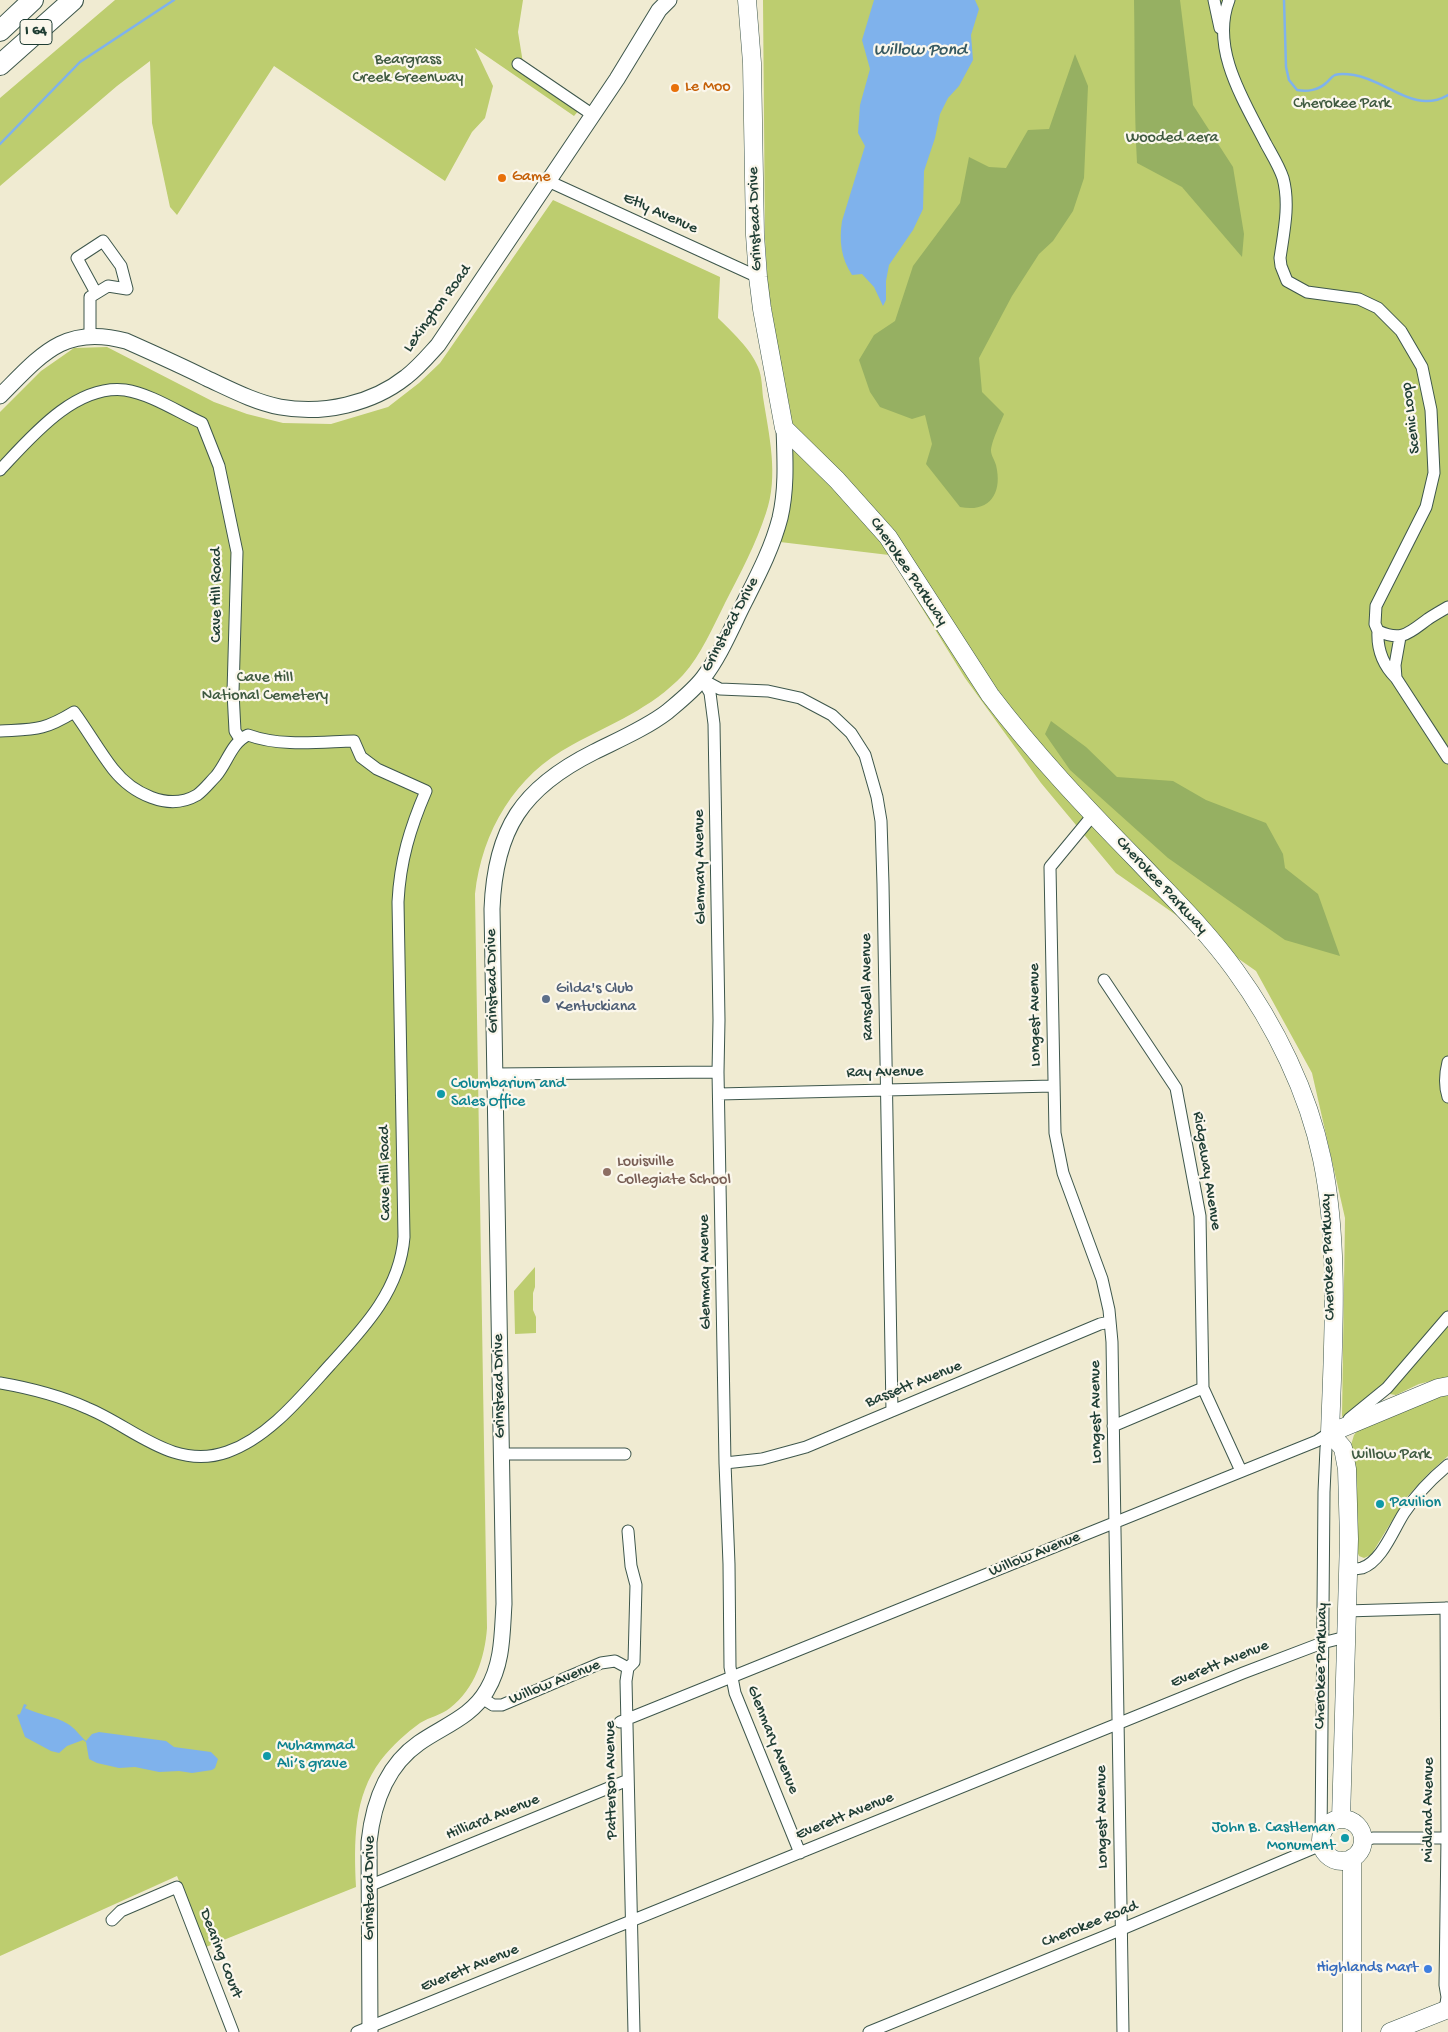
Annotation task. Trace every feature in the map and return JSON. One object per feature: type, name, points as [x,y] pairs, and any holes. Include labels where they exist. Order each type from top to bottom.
[{"type":"highway","name":"I 64","points":[[0,32],[33,0]]},
{"type":"highway","name":"I 64","points":[[0,66],[73,0]]},
{"type":"main road","name":"Grinstead Drive","points":[[366,2030],[371,1829],[380,1792],[389,1774],[411,1749],[455,1722],[482,1698],[495,1675],[502,1645],[504,1604],[493,888],[497,858],[511,825],[527,801],[557,773],[665,713],[702,679],[726,640],[769,550],[780,518],[786,476],[784,428],[758,277],[748,0]]},
{"type":"main road","name":"Lexington Road","points":[[0,396],[43,354],[62,342],[90,336],[110,337],[126,341],[251,399],[296,410],[334,408],[366,399],[406,378],[438,345],[593,114],[663,3]]},
{"type":"main road","name":"Cherokee Parkway","points":[[784,428],[837,480],[888,537],[990,694],[1051,769],[1206,934],[1235,970],[1272,1029],[1292,1071],[1305,1104],[1322,1158],[1328,1198],[1333,1290],[1330,1433],[1343,1448],[1348,1469],[1341,1819]]},
{"type":"main road","name":"Willow Avenue","points":[[1330,1433],[1438,1388],[1448,1386]]},
{"type":"main road","points":[[1341,1819],[1354,1823],[1362,1834],[1362,1841],[1357,1854],[1346,1860],[1333,1859],[1328,1856],[1321,1842],[1325,1828],[1329,1823],[1341,1819]]},
{"type":"main road","points":[[1352,1858],[1352,2032]]},
{"type":"main road","points":[[1390,2032],[1423,2026],[1446,2010]]},
{"type":"street","points":[[1214,0],[1223,40]]},
{"type":"street","name":"Scenic Loop","points":[[1229,0],[1222,23],[1223,40],[1228,60],[1241,93],[1283,180],[1287,208],[1280,258],[1287,281],[1307,292],[1359,299],[1378,308],[1401,331],[1422,367],[1431,410],[1434,473],[1426,507],[1376,606],[1375,624],[1378,631],[1378,644],[1389,671],[1396,678],[1448,758]]},
{"type":"street","points":[[518,64],[593,114]]},
{"type":"street","name":"Etly Avenue","points":[[548,182],[758,277]]},
{"type":"street","points":[[90,336],[90,297],[108,286],[127,289],[121,266],[103,241],[77,258],[96,293]]},
{"type":"street","name":"Cave Hill Road","points":[[0,470],[53,417],[78,400],[106,391],[124,390],[139,394],[202,423],[220,466],[237,552],[233,692],[235,731],[240,738],[248,735],[260,740],[280,742],[354,741],[361,757],[377,769],[426,791],[411,826],[399,883],[402,1257],[380,1306],[346,1349],[275,1421],[242,1446],[226,1453],[210,1456],[187,1456],[165,1450],[145,1441],[89,1408],[44,1393],[0,1383]]},
{"type":"street","points":[[1378,631],[1400,636],[1412,632],[1428,619],[1448,607]]},
{"type":"street","points":[[1396,678],[1395,665],[1400,636]]},
{"type":"street","name":"Glenmary Avenue","points":[[702,679],[710,693],[714,724],[725,1462],[732,1678],[735,1693],[800,1853]]},
{"type":"street","name":"Ransdell Avenue","points":[[702,679],[720,689],[790,694],[811,702],[842,724],[859,744],[873,779],[881,821],[892,1412]]},
{"type":"street","points":[[0,730],[43,728],[74,712],[114,770],[148,797],[165,801],[183,801],[198,794],[221,771],[240,738]]},
{"type":"street","name":"Longest Avenue","points":[[1093,815],[1050,867],[1053,1086],[1055,1133],[1063,1172],[1097,1263],[1110,1322],[1114,1426],[1123,2032]]},
{"type":"street","name":"Ridgeway Avenue","points":[[1104,980],[1176,1088],[1200,1216],[1203,1388],[1241,1471]]},
{"type":"street","points":[[1448,1062],[1445,1073],[1445,1086],[1448,1097]]},
{"type":"street","points":[[495,1074],[718,1072]]},
{"type":"street","name":"Ray Avenue","points":[[719,1094],[1053,1086]]},
{"type":"street","points":[[1330,1433],[1387,1388],[1448,1317]]},
{"type":"street","name":"Bassett Avenue","points":[[725,1462],[785,1454],[806,1447],[1100,1324],[1110,1322]]},
{"type":"street","points":[[1114,1426],[1203,1388]]},
{"type":"street","name":"Willow Avenue","points":[[624,1720],[1317,1441],[1330,1433]]},
{"type":"street","name":"Cherokee Parkway","points":[[1321,1842],[1325,1462],[1330,1433]]},
{"type":"street","points":[[501,1454],[625,1454]]},
{"type":"street","points":[[1347,1570],[1367,1566],[1382,1551],[1404,1513],[1418,1495],[1448,1465]]},
{"type":"street","name":"Patterson Avenue","points":[[628,1530],[631,1566],[636,1586],[634,1662],[628,1668],[624,1720],[628,1780],[634,2032]]},
{"type":"street","points":[[1346,1611],[1447,1608]]},
{"type":"street","name":"Midland Avenue","points":[[1446,2010],[1447,1608]]},
{"type":"street","name":"Everett Avenue","points":[[366,2030],[1119,1724],[1322,1643],[1346,1637]]},
{"type":"street","name":"Willow Avenue","points":[[482,1698],[493,1705],[502,1705],[601,1663],[615,1661],[628,1668]]},
{"type":"street","name":"Hilliard Avenue","points":[[371,1885],[628,1780]]},
{"type":"street","points":[[1362,1841],[1373,1838],[1447,1838]]},
{"type":"street","name":"Cherokee Road","points":[[869,2032],[1121,1930],[1321,1842]]},
{"type":"street","name":"Dearing Court","points":[[112,1920],[121,1911],[177,1887],[233,2032]]},
{"type":"green space","name":"Beargrass Creek Greenway","points":[[115,0],[523,0],[518,32],[523,63],[584,104],[574,116],[475,48],[493,86],[485,118],[472,132],[445,181],[274,66],[177,215],[170,207],[152,123],[150,61],[117,86],[0,186],[0,98]]},
{"type":"green space","name":"Cherokee Park","points":[[763,0],[1448,0],[1448,1379],[1443,1378],[1419,1384],[1396,1395],[1376,1392],[1342,1417],[1345,1218],[1312,1073],[1256,971],[1116,873],[1041,783],[965,678],[889,555],[780,542],[790,501],[793,473],[790,409],[768,288],[765,239]]},
{"type":"green space","name":"Wooded aera","points":[[1134,0],[1180,0],[1193,105],[1233,167],[1244,234],[1242,257],[1182,187],[1137,163]]},
{"type":"green space","points":[[1075,54],[1088,86],[1084,178],[1073,211],[1053,241],[1039,254],[1012,296],[979,358],[982,392],[1004,414],[991,447],[998,475],[997,485],[992,499],[986,504],[979,507],[960,507],[926,464],[932,444],[925,415],[912,419],[880,407],[870,392],[859,360],[874,335],[895,321],[913,266],[960,203],[969,157],[989,167],[1006,168],[1028,130],[1049,129]]},
{"type":"green space","name":"Cave Hill National Cemetery","points":[[553,200],[720,277],[718,318],[735,334],[755,360],[762,382],[772,455],[772,485],[766,513],[753,547],[706,641],[683,675],[671,687],[645,706],[572,745],[552,757],[534,772],[505,807],[485,848],[479,871],[475,894],[487,1628],[481,1661],[472,1682],[459,1700],[447,1710],[420,1723],[410,1731],[385,1755],[372,1774],[365,1789],[357,1820],[355,1853],[356,1887],[206,1947],[177,1876],[0,1956],[0,412],[41,371],[74,348],[107,347],[214,402],[247,414],[283,423],[331,424],[388,407],[419,383],[440,363]]},
{"type":"green space","points":[[1051,721],[1086,747],[1117,777],[1173,781],[1206,800],[1266,823],[1283,854],[1285,868],[1318,894],[1340,956],[1285,940],[1168,858],[1070,770],[1045,734]]},
{"type":"green space","points":[[535,1267],[533,1310],[536,1317],[536,1333],[515,1334],[514,1291]]},
{"type":"green space","name":"Willow Park","points":[[1448,1394],[1448,1456],[1406,1498],[1371,1555],[1364,1558],[1359,1556],[1357,1551],[1357,1494],[1351,1445],[1354,1435],[1359,1429],[1416,1403]]},
{"type":"water","name":"Willow Pond","points":[[874,0],[975,0],[979,9],[971,35],[973,60],[959,86],[948,98],[940,114],[935,138],[924,171],[923,209],[913,230],[889,265],[886,281],[886,300],[883,306],[874,287],[862,274],[852,275],[843,256],[841,242],[842,221],[865,146],[858,133],[860,105],[870,69],[862,40]]},
{"type":"water","points":[[24,1704],[27,1705],[25,1708],[68,1724],[86,1741],[92,1734],[99,1732],[166,1741],[174,1747],[211,1752],[218,1759],[215,1768],[212,1770],[192,1773],[179,1771],[159,1772],[135,1767],[119,1768],[97,1763],[89,1759],[86,1742],[83,1740],[67,1746],[59,1753],[51,1751],[25,1737],[17,1715],[20,1714]]},
{"type":"waterway","points":[[0,144],[80,62],[174,0]]},
{"type":"waterway","points":[[1284,0],[1286,67],[1289,80],[1297,90],[1309,91],[1316,89],[1335,75],[1345,74],[1366,78],[1412,99],[1436,100],[1448,95]]},
{"type":"place","name":"Le Moo","points":[[675,88]]},
{"type":"place","name":"Game","points":[[502,178]]},
{"type":"place","name":"Gilda's Club Kentuckiana","points":[[546,999]]},
{"type":"place","name":"Columbarium and Sales Office","points":[[441,1094]]},
{"type":"place","name":"Louisville Collegiate School","points":[[607,1172]]},
{"type":"place","name":"Pavilion","points":[[1380,1504]]},
{"type":"place","name":"Muhammad Ali’s grave","points":[[267,1756]]},
{"type":"place","name":"John B. Castleman Monument","points":[[1345,1838]]},
{"type":"place","name":"Highlands Mart","points":[[1428,1969]]}]
